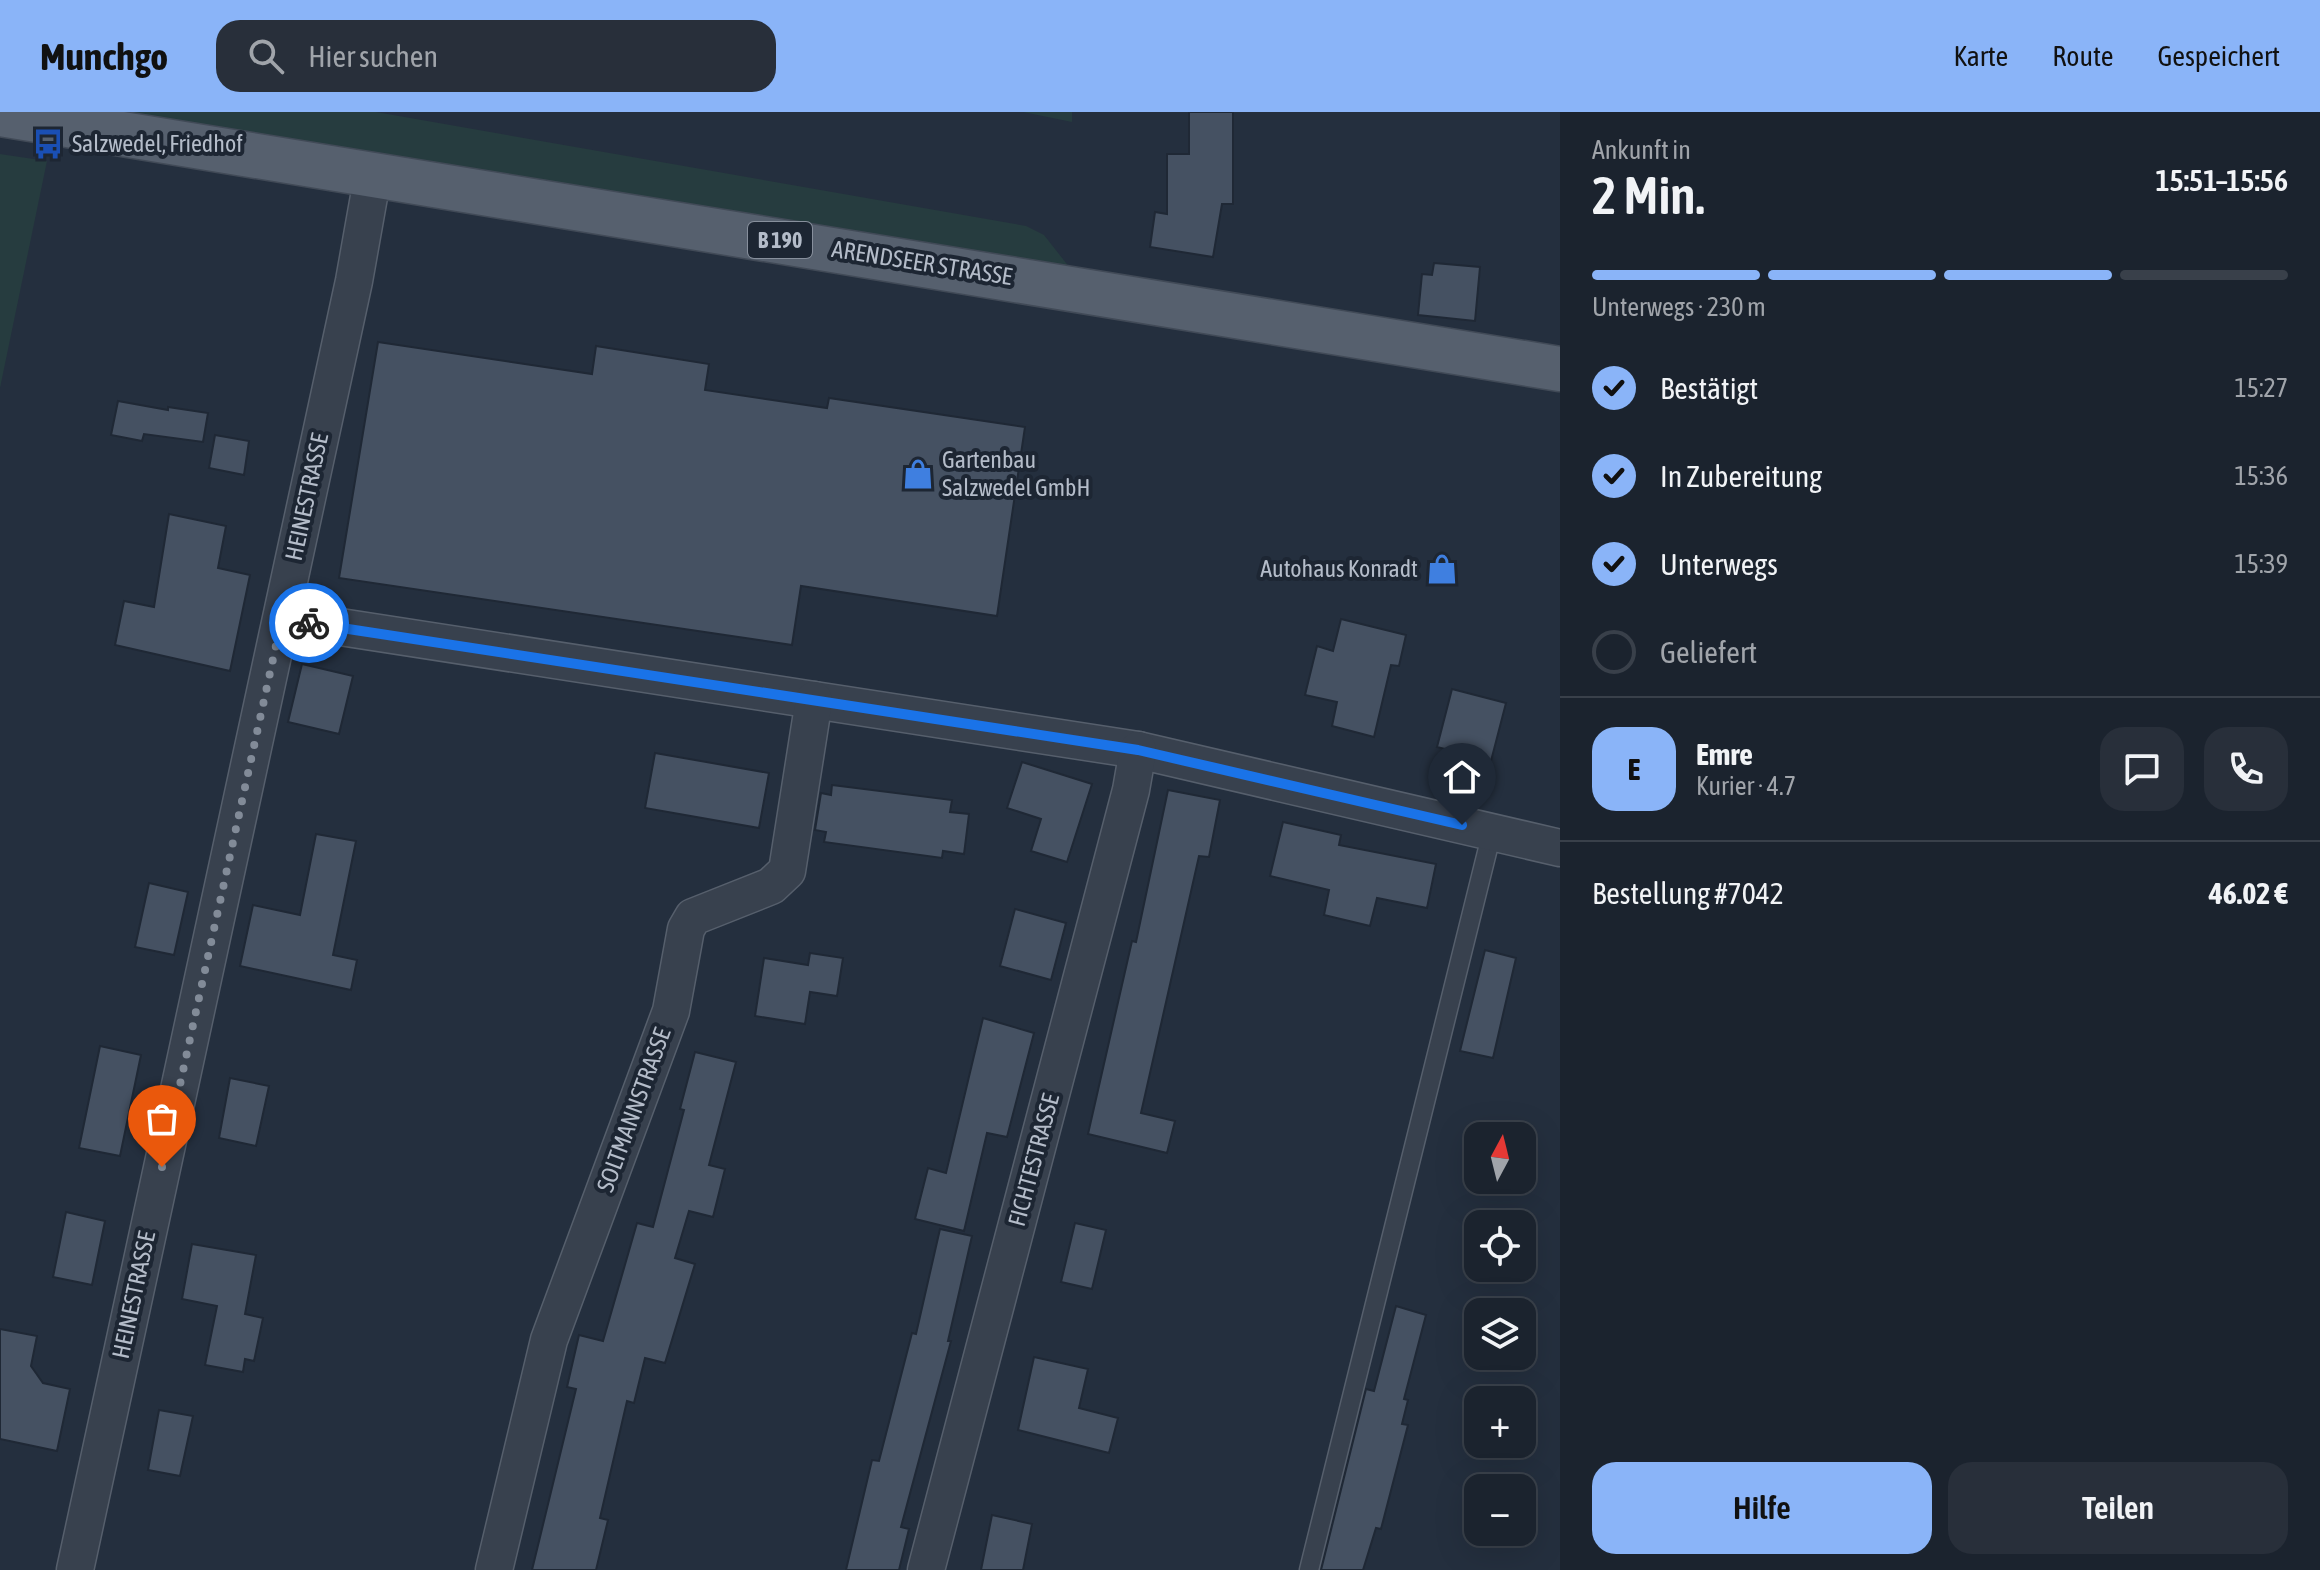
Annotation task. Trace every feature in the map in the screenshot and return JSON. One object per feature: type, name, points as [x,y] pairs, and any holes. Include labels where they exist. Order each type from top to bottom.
[{"type":"main road","name":"ARENDSEER STRASSE","points":[[0,114],[1560,369]]},
{"type":"street","name":"HEINESTRASSE","points":[[75,1570],[354,281],[373,174]]},
{"type":"street","points":[[282,618],[1138,750],[1560,848]]},
{"type":"street","name":"SOLTMANNSTRASSE","points":[[494,1570],[549,1340],[671,1011],[686,929],[693,917],[771,886],[787,871],[814,700]]},
{"type":"street","name":"FICHTESTRASSE","points":[[926,1570],[1131,790],[1138,750]]},
{"type":"lane","points":[[1309,1570],[1492,832]]},
{"type":"green space","points":[[92,112],[376,112],[1026,226],[1044,235],[1070,268]]},
{"type":"green space","points":[[1023,112],[1072,112],[1072,122]]},
{"type":"green space","points":[[0,154],[47,161],[0,388]]},
{"type":"building","points":[[1189,112],[1233,112],[1233,204],[1222,204],[1213,257],[1150,247],[1155,212],[1167,214],[1167,154],[1189,154]]},
{"type":"building","points":[[1434,263],[1480,267],[1475,321],[1418,315],[1422,274],[1432,275]]},
{"type":"building","points":[[378,342],[592,374],[596,346],[709,364],[705,390],[827,408],[829,398],[1025,427],[997,616],[801,586],[792,645],[339,578]]},
{"type":"building","points":[[118,401],[208,413],[203,442],[144,434],[142,441],[111,435]]},
{"type":"building","points":[[215,435],[249,441],[244,475],[209,468]]},
{"type":"building","points":[[169,514],[226,526],[218,568],[250,575],[230,671],[115,645],[124,601],[154,607]]},
{"type":"building","points":[[1341,619],[1406,635],[1399,666],[1391,665],[1374,737],[1332,726],[1337,702],[1305,695],[1317,646],[1333,651]]},
{"type":"building","points":[[302,664],[353,676],[339,734],[288,722]]},
{"type":"building","points":[[1452,689],[1506,703],[1491,761],[1437,747]]},
{"type":"building","points":[[655,753],[769,773],[759,828],[645,808]]},
{"type":"building","points":[[1022,762],[1092,784],[1067,862],[1031,851],[1041,819],[1007,808]]},
{"type":"building","points":[[832,785],[952,800],[950,812],[969,814],[964,854],[943,851],[942,858],[824,842],[826,832],[815,830],[821,793],[831,795]]},
{"type":"building","points":[[1168,790],[1220,800],[1209,857],[1199,856],[1141,1113],[1175,1121],[1167,1153],[1088,1134],[1132,941],[1136,942]]},
{"type":"building","points":[[1283,822],[1341,835],[1339,845],[1436,864],[1427,908],[1377,898],[1370,926],[1324,915],[1329,890],[1270,876]]},
{"type":"building","points":[[316,834],[356,841],[333,955],[357,960],[351,990],[240,966],[253,905],[300,915]]},
{"type":"building","points":[[149,883],[188,892],[174,955],[135,947]]},
{"type":"building","points":[[1015,909],[1066,923],[1051,980],[1000,966]]},
{"type":"building","points":[[1485,950],[1516,958],[1493,1058],[1460,1051]]},
{"type":"building","points":[[810,953],[843,958],[837,996],[810,992],[805,1024],[755,1016],[764,958],[808,965]]},
{"type":"building","points":[[983,1018],[1034,1033],[1007,1137],[987,1133],[964,1231],[915,1219],[928,1168],[946,1173]]},
{"type":"building","points":[[100,1046],[141,1055],[120,1156],[79,1148]]},
{"type":"building","points":[[695,1052],[736,1062],[709,1165],[725,1169],[713,1217],[689,1211],[675,1258],[695,1264],[665,1363],[645,1358],[634,1403],[627,1401],[600,1518],[608,1520],[596,1570],[532,1570],[576,1389],[567,1387],[579,1335],[603,1341],[637,1223],[653,1227],[684,1110],[680,1109]]},
{"type":"building","points":[[230,1078],[269,1086],[256,1146],[219,1138]]},
{"type":"building","points":[[66,1212],[105,1221],[92,1285],[53,1277]]},
{"type":"building","points":[[1075,1223],[1106,1230],[1092,1289],[1061,1282]]},
{"type":"building","points":[[940,1229],[972,1236],[948,1341],[951,1341],[901,1527],[909,1529],[899,1570],[846,1570],[872,1460],[879,1461],[912,1333],[916,1334]]},
{"type":"building","points":[[192,1244],[256,1255],[245,1314],[263,1318],[254,1361],[245,1359],[243,1372],[205,1365],[217,1306],[182,1299]]},
{"type":"building","points":[[1396,1306],[1426,1315],[1404,1399],[1408,1400],[1402,1424],[1408,1425],[1381,1529],[1376,1528],[1363,1570],[1321,1570],[1366,1389],[1374,1391]]},
{"type":"building","points":[[0,1329],[37,1336],[31,1366],[43,1383],[70,1389],[57,1451],[0,1439]]},
{"type":"building","points":[[1034,1357],[1088,1369],[1079,1408],[1118,1418],[1109,1453],[1018,1430]]},
{"type":"building","points":[[159,1410],[193,1416],[180,1476],[148,1470]]},
{"type":"building","points":[[992,1515],[1032,1524],[1023,1570],[981,1570]]},
{"type":"way so far","points":[[162,1167],[282,618],[309,623]]},
{"type":"place","name":"Salzwedel, Friedhof","points":[[48,144]]},
{"type":"place","name":"Gartenbau Salzwedel GmbH","points":[[918,474]]},
{"type":"place","name":"Autohaus Konradt","points":[[1442,569]]},
{"type":"route","points":[[309,623],[1006,727],[1138,750],[1227,768],[1462,825]]}]
